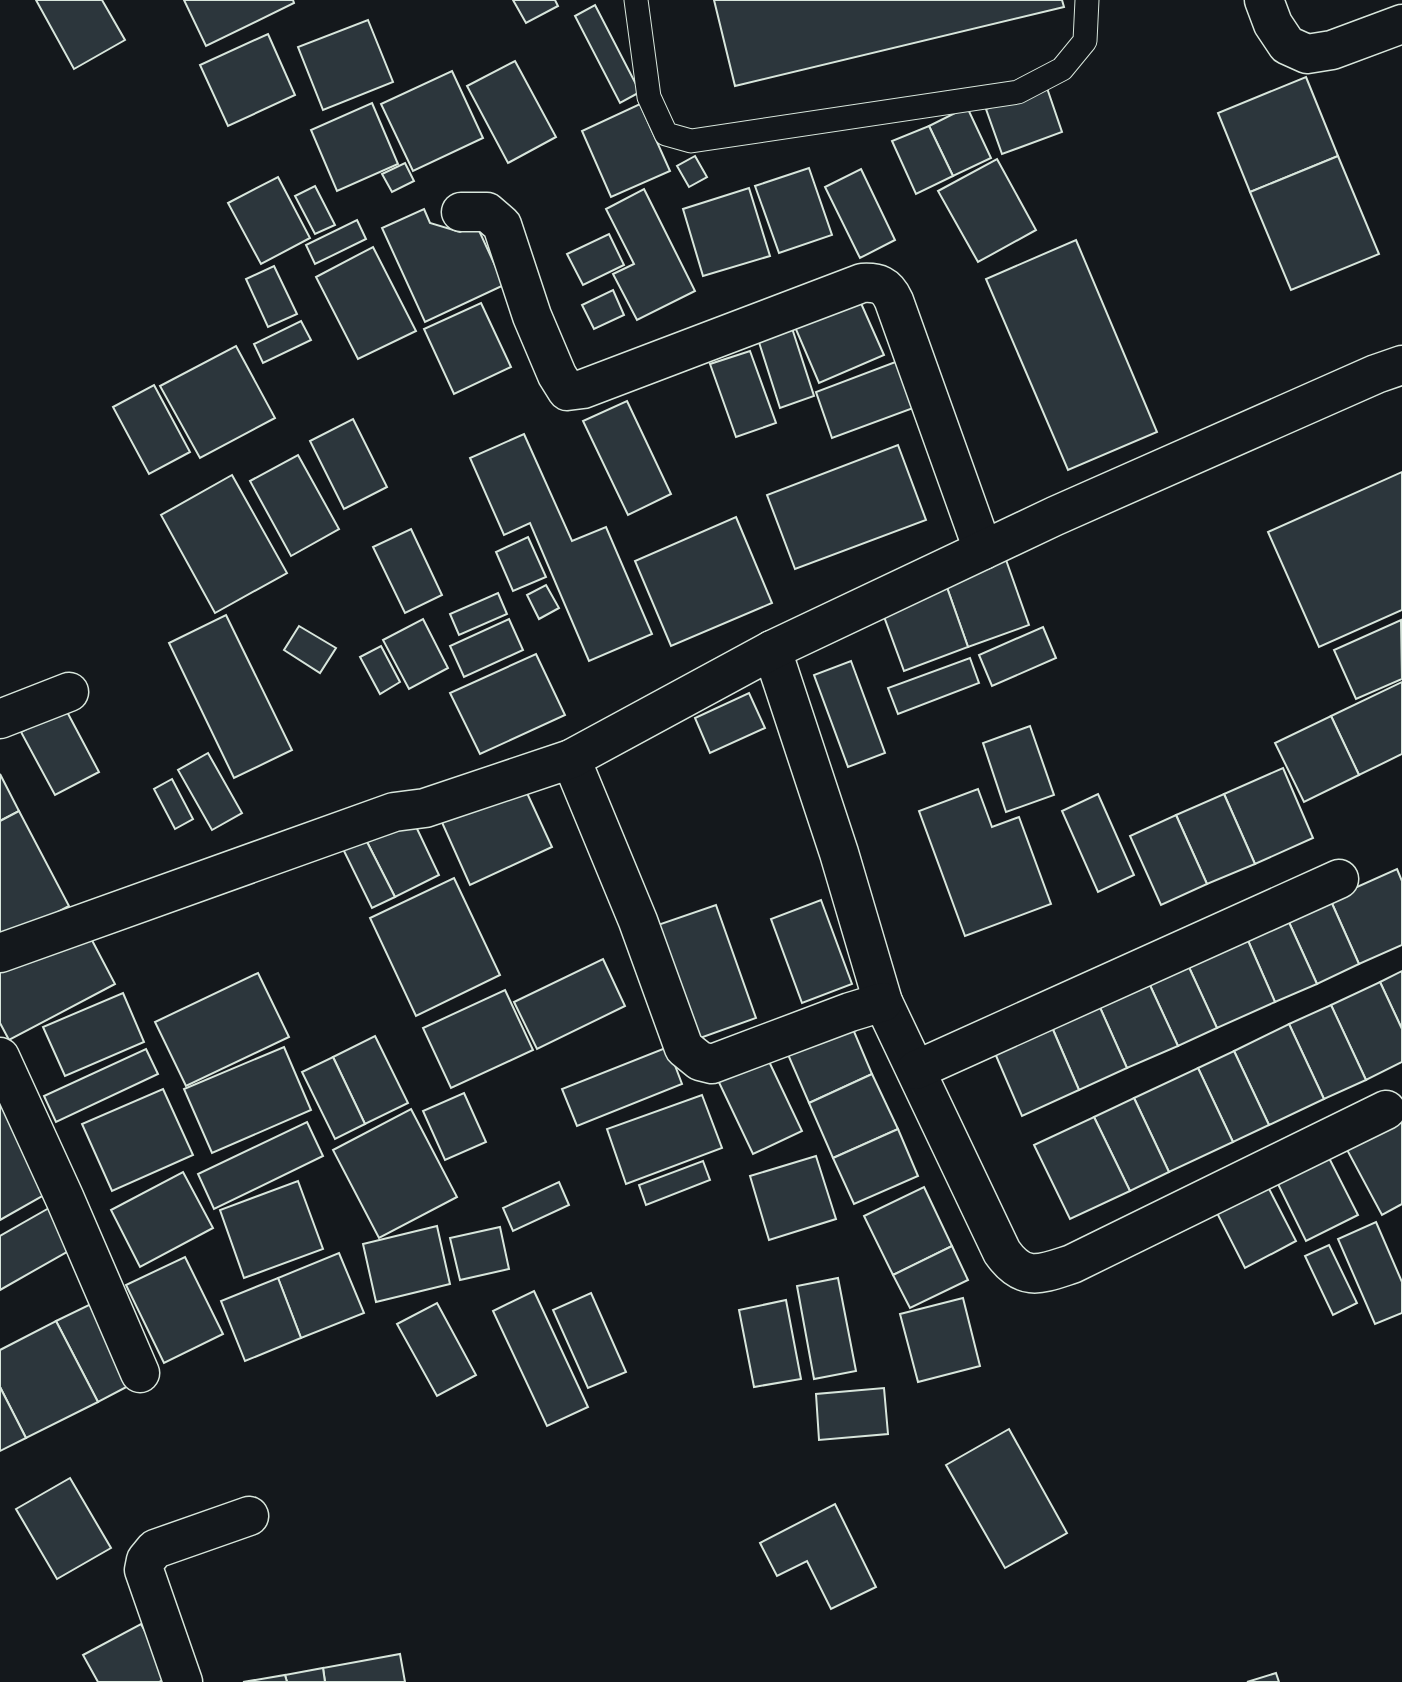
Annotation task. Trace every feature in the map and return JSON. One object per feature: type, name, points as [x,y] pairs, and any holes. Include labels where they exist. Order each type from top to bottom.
[{"type":"street","points":[[1264,0],[1273,24],[1287,45],[1307,54],[1332,50],[1402,24]]},
{"type":"street","points":[[461,212],[487,212],[502,225],[532,316],[557,375],[567,391],[583,389],[862,283],[882,284],[894,301],[983,550]]},
{"type":"street","points":[[0,953],[394,813],[425,808],[571,759],[772,650],[1212,446],[1402,365]]},
{"type":"street","points":[[772,650],[839,853],[883,1002],[1002,1252],[1013,1268],[1031,1273],[1047,1272],[1072,1264],[1386,1111]]},
{"type":"street","points":[[0,719],[69,692]]},
{"type":"street","points":[[571,759],[638,921],[684,1048],[700,1061],[712,1064],[883,1002]]},
{"type":"street","points":[[916,1070],[1339,879]]},
{"type":"street","points":[[0,1057],[140,1373]]},
{"type":"street","points":[[183,1682],[144,1570],[146,1560],[155,1549],[249,1516]]},
{"type":"lane","points":[[636,0],[649,97],[666,134],[691,141],[1018,92],[1062,69],[1086,41],[1087,0]]},
{"type":"building","points":[[36,0],[102,0],[125,40],[74,69]]},
{"type":"building","points":[[184,0],[293,0],[294,3],[206,46]]},
{"type":"building","points":[[513,0],[555,0],[558,6],[526,23]]},
{"type":"building","points":[[714,0],[1062,0],[1064,7],[735,86]]},
{"type":"building","points":[[595,5],[640,92],[620,103],[575,16]]},
{"type":"building","points":[[368,20],[393,82],[323,110],[298,47]]},
{"type":"building","points":[[268,34],[295,95],[228,126],[200,65]]},
{"type":"building","points":[[515,61],[556,137],[508,163],[467,86]]},
{"type":"building","points":[[452,71],[483,138],[413,171],[381,104]]},
{"type":"building","points":[[1306,77],[1338,156],[1250,192],[1218,113]]},
{"type":"building","points":[[1047,88],[1062,132],[1002,154],[986,109]]},
{"type":"building","points":[[372,103],[398,164],[337,191],[311,130]]},
{"type":"building","points":[[640,104],[670,171],[611,197],[582,131]]},
{"type":"building","points":[[967,107],[991,158],[953,176],[929,126]]},
{"type":"building","points":[[929,126],[953,176],[916,194],[892,141]]},
{"type":"building","points":[[695,156],[707,177],[689,187],[677,166]]},
{"type":"building","points":[[1338,156],[1379,254],[1291,290],[1250,192]]},
{"type":"building","points":[[997,159],[1036,230],[978,262],[938,191]]},
{"type":"building","points":[[405,163],[414,181],[392,192],[382,174]]},
{"type":"building","points":[[809,168],[832,235],[779,253],[755,186]]},
{"type":"building","points":[[861,169],[895,240],[860,258],[825,187]]},
{"type":"building","points":[[278,177],[310,238],[261,264],[228,203]]},
{"type":"building","points":[[315,186],[335,225],[315,234],[295,196]]},
{"type":"building","points":[[749,188],[770,256],[703,276],[683,209]]},
{"type":"building","points":[[644,189],[695,291],[637,320],[613,274],[634,264],[606,209]]},
{"type":"building","points":[[424,209],[430,223],[460,232],[476,224],[504,285],[425,322],[382,228]]},
{"type":"building","points":[[357,220],[366,239],[315,264],[306,245]]},
{"type":"building","points":[[609,234],[624,265],[583,285],[567,254]]},
{"type":"building","points":[[1076,240],[1157,432],[1068,470],[986,279]]},
{"type":"building","points":[[373,247],[416,331],[358,359],[316,277]]},
{"type":"building","points":[[274,266],[297,314],[268,327],[246,279]]},
{"type":"building","points":[[613,290],[624,315],[594,329],[582,305]]},
{"type":"building","points":[[856,292],[884,355],[819,383],[792,320]]},
{"type":"building","points":[[481,303],[511,367],[454,394],[424,329]]},
{"type":"building","points":[[301,321],[311,340],[263,363],[254,344]]},
{"type":"building","points":[[790,322],[814,396],[780,408],[756,333]]},
{"type":"building","points":[[236,346],[275,418],[200,458],[160,386]]},
{"type":"building","points":[[750,351],[776,423],[736,437],[710,364]]},
{"type":"building","points":[[898,361],[916,407],[832,438],[816,392]]},
{"type":"building","points":[[154,385],[190,452],[149,474],[113,407]]},
{"type":"building","points":[[627,401],[671,494],[628,515],[583,421]]},
{"type":"building","points":[[353,419],[387,487],[344,509],[310,441]]},
{"type":"building","points":[[524,434],[572,541],[606,527],[652,634],[589,661],[530,523],[504,535],[470,458]]},
{"type":"building","points":[[898,445],[926,520],[795,569],[767,495]]},
{"type":"building","points":[[298,455],[339,529],[291,556],[250,481]]},
{"type":"building","points":[[1402,472],[1402,610],[1319,647],[1268,532]]},
{"type":"building","points":[[232,475],[287,573],[215,613],[161,515]]},
{"type":"building","points":[[736,517],[772,603],[671,646],[635,561]]},
{"type":"building","points":[[411,529],[442,595],[405,613],[373,547]]},
{"type":"building","points":[[528,537],[546,577],[513,591],[496,552]]},
{"type":"building","points":[[1005,557],[1029,625],[968,647],[944,579]]},
{"type":"building","points":[[944,579],[968,647],[904,671],[879,603]]},
{"type":"building","points":[[546,585],[559,608],[539,619],[527,595]]},
{"type":"building","points":[[498,593],[507,614],[459,635],[450,614]]},
{"type":"building","points":[[226,615],[292,750],[234,778],[169,643]]},
{"type":"building","points":[[423,619],[448,668],[409,689],[383,640]]},
{"type":"building","points":[[509,619],[523,650],[464,677],[450,646]]},
{"type":"building","points":[[1401,620],[1402,679],[1356,699],[1334,650]]},
{"type":"building","points":[[299,626],[336,648],[320,673],[284,650]]},
{"type":"building","points":[[1043,627],[1056,658],[992,686],[979,655]]},
{"type":"building","points":[[381,646],[400,682],[380,694],[360,657]]},
{"type":"building","points":[[536,654],[565,715],[480,754],[450,693]]},
{"type":"building","points":[[970,658],[979,683],[898,714],[888,688]]},
{"type":"building","points":[[851,661],[885,753],[848,767],[814,675]]},
{"type":"building","points":[[1402,682],[1402,754],[1359,775],[1331,716]]},
{"type":"building","points":[[749,693],[765,728],[710,753],[695,718]]},
{"type":"building","points":[[65,708],[99,772],[55,795],[21,732]]},
{"type":"building","points":[[1331,716],[1359,775],[1304,802],[1275,743]]},
{"type":"building","points":[[1030,726],[1054,795],[1006,812],[983,743]]},
{"type":"building","points":[[208,753],[242,813],[212,830],[178,770]]},
{"type":"building","points":[[1283,768],[1313,838],[1255,864],[1224,794]]},
{"type":"building","points":[[0,774],[19,811],[0,821]]},
{"type":"building","points":[[172,779],[193,819],[175,829],[154,789]]},
{"type":"building","points":[[521,780],[552,847],[470,885],[440,818]]},
{"type":"building","points":[[978,789],[992,827],[1019,817],[1051,904],[965,936],[919,811]]},
{"type":"building","points":[[1098,794],[1134,875],[1098,892],[1062,811]]},
{"type":"building","points":[[1224,794],[1255,864],[1207,884],[1176,815]]},
{"type":"building","points":[[19,811],[69,906],[0,943],[0,821]]},
{"type":"building","points":[[1176,815],[1207,884],[1161,905],[1130,836]]},
{"type":"building","points":[[411,816],[439,875],[395,897],[365,838]]},
{"type":"building","points":[[365,838],[395,897],[372,908],[343,849]]},
{"type":"building","points":[[1397,869],[1402,881],[1402,945],[1359,964],[1330,899]]},
{"type":"building","points":[[454,878],[500,975],[416,1016],[370,918]]},
{"type":"building","points":[[1330,899],[1359,964],[1317,984],[1287,918]]},
{"type":"building","points":[[821,900],[852,984],[802,1003],[771,919]]},
{"type":"building","points":[[716,905],[756,1018],[689,1042],[649,928]]},
{"type":"building","points":[[1287,918],[1317,984],[1275,1002],[1246,936]]},
{"type":"building","points":[[85,927],[115,984],[9,1040],[0,1023],[0,972]]},
{"type":"building","points":[[1246,936],[1275,1002],[1217,1028],[1187,963]]},
{"type":"building","points":[[603,959],[625,1006],[537,1049],[514,1002]]},
{"type":"building","points":[[1187,963],[1217,1028],[1178,1046],[1148,981]]},
{"type":"building","points":[[1402,971],[1402,1029],[1380,982]]},
{"type":"building","points":[[258,973],[289,1037],[186,1086],[155,1022]]},
{"type":"building","points":[[1148,981],[1178,1046],[1127,1068],[1098,1003]]},
{"type":"building","points":[[1380,982],[1402,1029],[1402,1062],[1366,1080],[1331,1005]]},
{"type":"building","points":[[505,990],[533,1050],[451,1088],[423,1028]]},
{"type":"building","points":[[123,993],[144,1042],[65,1076],[43,1027]]},
{"type":"building","points":[[1098,1003],[1127,1068],[1079,1090],[1051,1025]]},
{"type":"building","points":[[1331,1005],[1366,1080],[1324,1099],[1289,1024]]},
{"type":"building","points":[[847,1015],[872,1074],[809,1103],[783,1043]]},
{"type":"building","points":[[1289,1024],[1324,1099],[1269,1125],[1234,1051]]},
{"type":"building","points":[[1051,1025],[1079,1090],[1022,1116],[994,1051]]},
{"type":"building","points":[[375,1036],[408,1103],[365,1124],[333,1057]]},
{"type":"building","points":[[284,1047],[311,1110],[212,1153],[184,1089]]},
{"type":"building","points":[[668,1047],[682,1084],[577,1126],[562,1089]]},
{"type":"building","points":[[146,1049],[158,1074],[56,1122],[44,1096]]},
{"type":"building","points":[[764,1051],[802,1131],[753,1154],[715,1074]]},
{"type":"building","points":[[1234,1051],[1269,1125],[1233,1142],[1198,1068]]},
{"type":"building","points":[[333,1057],[365,1124],[335,1139],[302,1072]]},
{"type":"building","points":[[1198,1068],[1233,1142],[1169,1172],[1134,1098]]},
{"type":"building","points":[[872,1074],[898,1129],[833,1158],[809,1103]]},
{"type":"building","points":[[163,1089],[193,1155],[112,1191],[82,1124]]},
{"type":"building","points":[[464,1093],[486,1142],[445,1160],[423,1111]]},
{"type":"building","points":[[702,1095],[722,1148],[626,1184],[607,1129]]},
{"type":"building","points":[[1134,1098],[1169,1172],[1130,1191],[1094,1117]]},
{"type":"building","points":[[3,1105],[51,1191],[0,1220],[0,1107]]},
{"type":"building","points":[[411,1109],[457,1197],[379,1238],[333,1150]]},
{"type":"building","points":[[1402,1116],[1402,1204],[1382,1215],[1345,1146]]},
{"type":"building","points":[[1094,1117],[1130,1191],[1070,1219],[1034,1145]]},
{"type":"building","points":[[307,1122],[323,1156],[214,1209],[198,1174]]},
{"type":"building","points":[[898,1129],[918,1176],[854,1204],[833,1158]]},
{"type":"building","points":[[1326,1152],[1358,1215],[1306,1241],[1275,1178]]},
{"type":"building","points":[[816,1156],[836,1219],[769,1240],[750,1176]]},
{"type":"building","points":[[703,1161],[710,1180],[646,1205],[639,1185]]},
{"type":"building","points":[[183,1172],[213,1228],[140,1267],[111,1210]]},
{"type":"building","points":[[298,1181],[323,1249],[244,1278],[220,1210]]},
{"type":"building","points":[[559,1182],[569,1205],[513,1231],[503,1208]]},
{"type":"building","points":[[1266,1183],[1296,1241],[1245,1268],[1215,1209]]},
{"type":"building","points":[[924,1187],[952,1246],[893,1275],[864,1216]]},
{"type":"building","points":[[49,1208],[72,1249],[0,1290],[0,1236]]},
{"type":"building","points":[[1376,1222],[1402,1282],[1402,1313],[1375,1324],[1338,1239]]},
{"type":"building","points":[[437,1226],[450,1284],[376,1302],[363,1244]]},
{"type":"building","points":[[500,1227],[509,1269],[460,1280],[450,1238]]},
{"type":"building","points":[[1329,1245],[1357,1303],[1333,1315],[1305,1256]]},
{"type":"building","points":[[952,1246],[968,1280],[910,1308],[893,1275]]},
{"type":"building","points":[[339,1253],[364,1313],[301,1338],[278,1278]]},
{"type":"building","points":[[185,1257],[223,1334],[164,1363],[126,1285]]},
{"type":"building","points":[[278,1278],[301,1338],[245,1361],[221,1301]]},
{"type":"building","points":[[838,1278],[856,1371],[814,1379],[797,1286]]},
{"type":"building","points":[[534,1291],[588,1407],[547,1426],[493,1311]]},
{"type":"building","points":[[591,1293],[626,1372],[588,1388],[553,1310]]},
{"type":"building","points":[[963,1298],[980,1366],[918,1382],[900,1314]]},
{"type":"building","points":[[786,1300],[801,1379],[754,1387],[739,1310]]},
{"type":"building","points":[[93,1303],[134,1383],[98,1402],[56,1321]]},
{"type":"building","points":[[437,1303],[476,1375],[437,1396],[397,1324]]},
{"type":"building","points":[[56,1321],[98,1402],[26,1438],[0,1387],[0,1350]]},
{"type":"building","points":[[0,1387],[26,1438],[0,1451]]},
{"type":"building","points":[[884,1388],[888,1434],[819,1440],[816,1394]]},
{"type":"building","points":[[1009,1429],[1067,1533],[1005,1568],[946,1465]]},
{"type":"building","points":[[70,1478],[111,1548],[57,1579],[16,1509]]},
{"type":"building","points":[[835,1504],[876,1587],[831,1609],[807,1561],[777,1576],[760,1543]]},
{"type":"building","points":[[141,1624],[169,1676],[159,1682],[98,1682],[83,1655]]},
{"type":"building","points":[[400,1654],[405,1682],[325,1682],[323,1668]]},
{"type":"building","points":[[323,1668],[325,1682],[287,1682],[285,1675]]},
{"type":"building","points":[[1276,1673],[1279,1682],[1247,1682]]},
{"type":"building","points":[[285,1675],[287,1682],[243,1682]]}]
